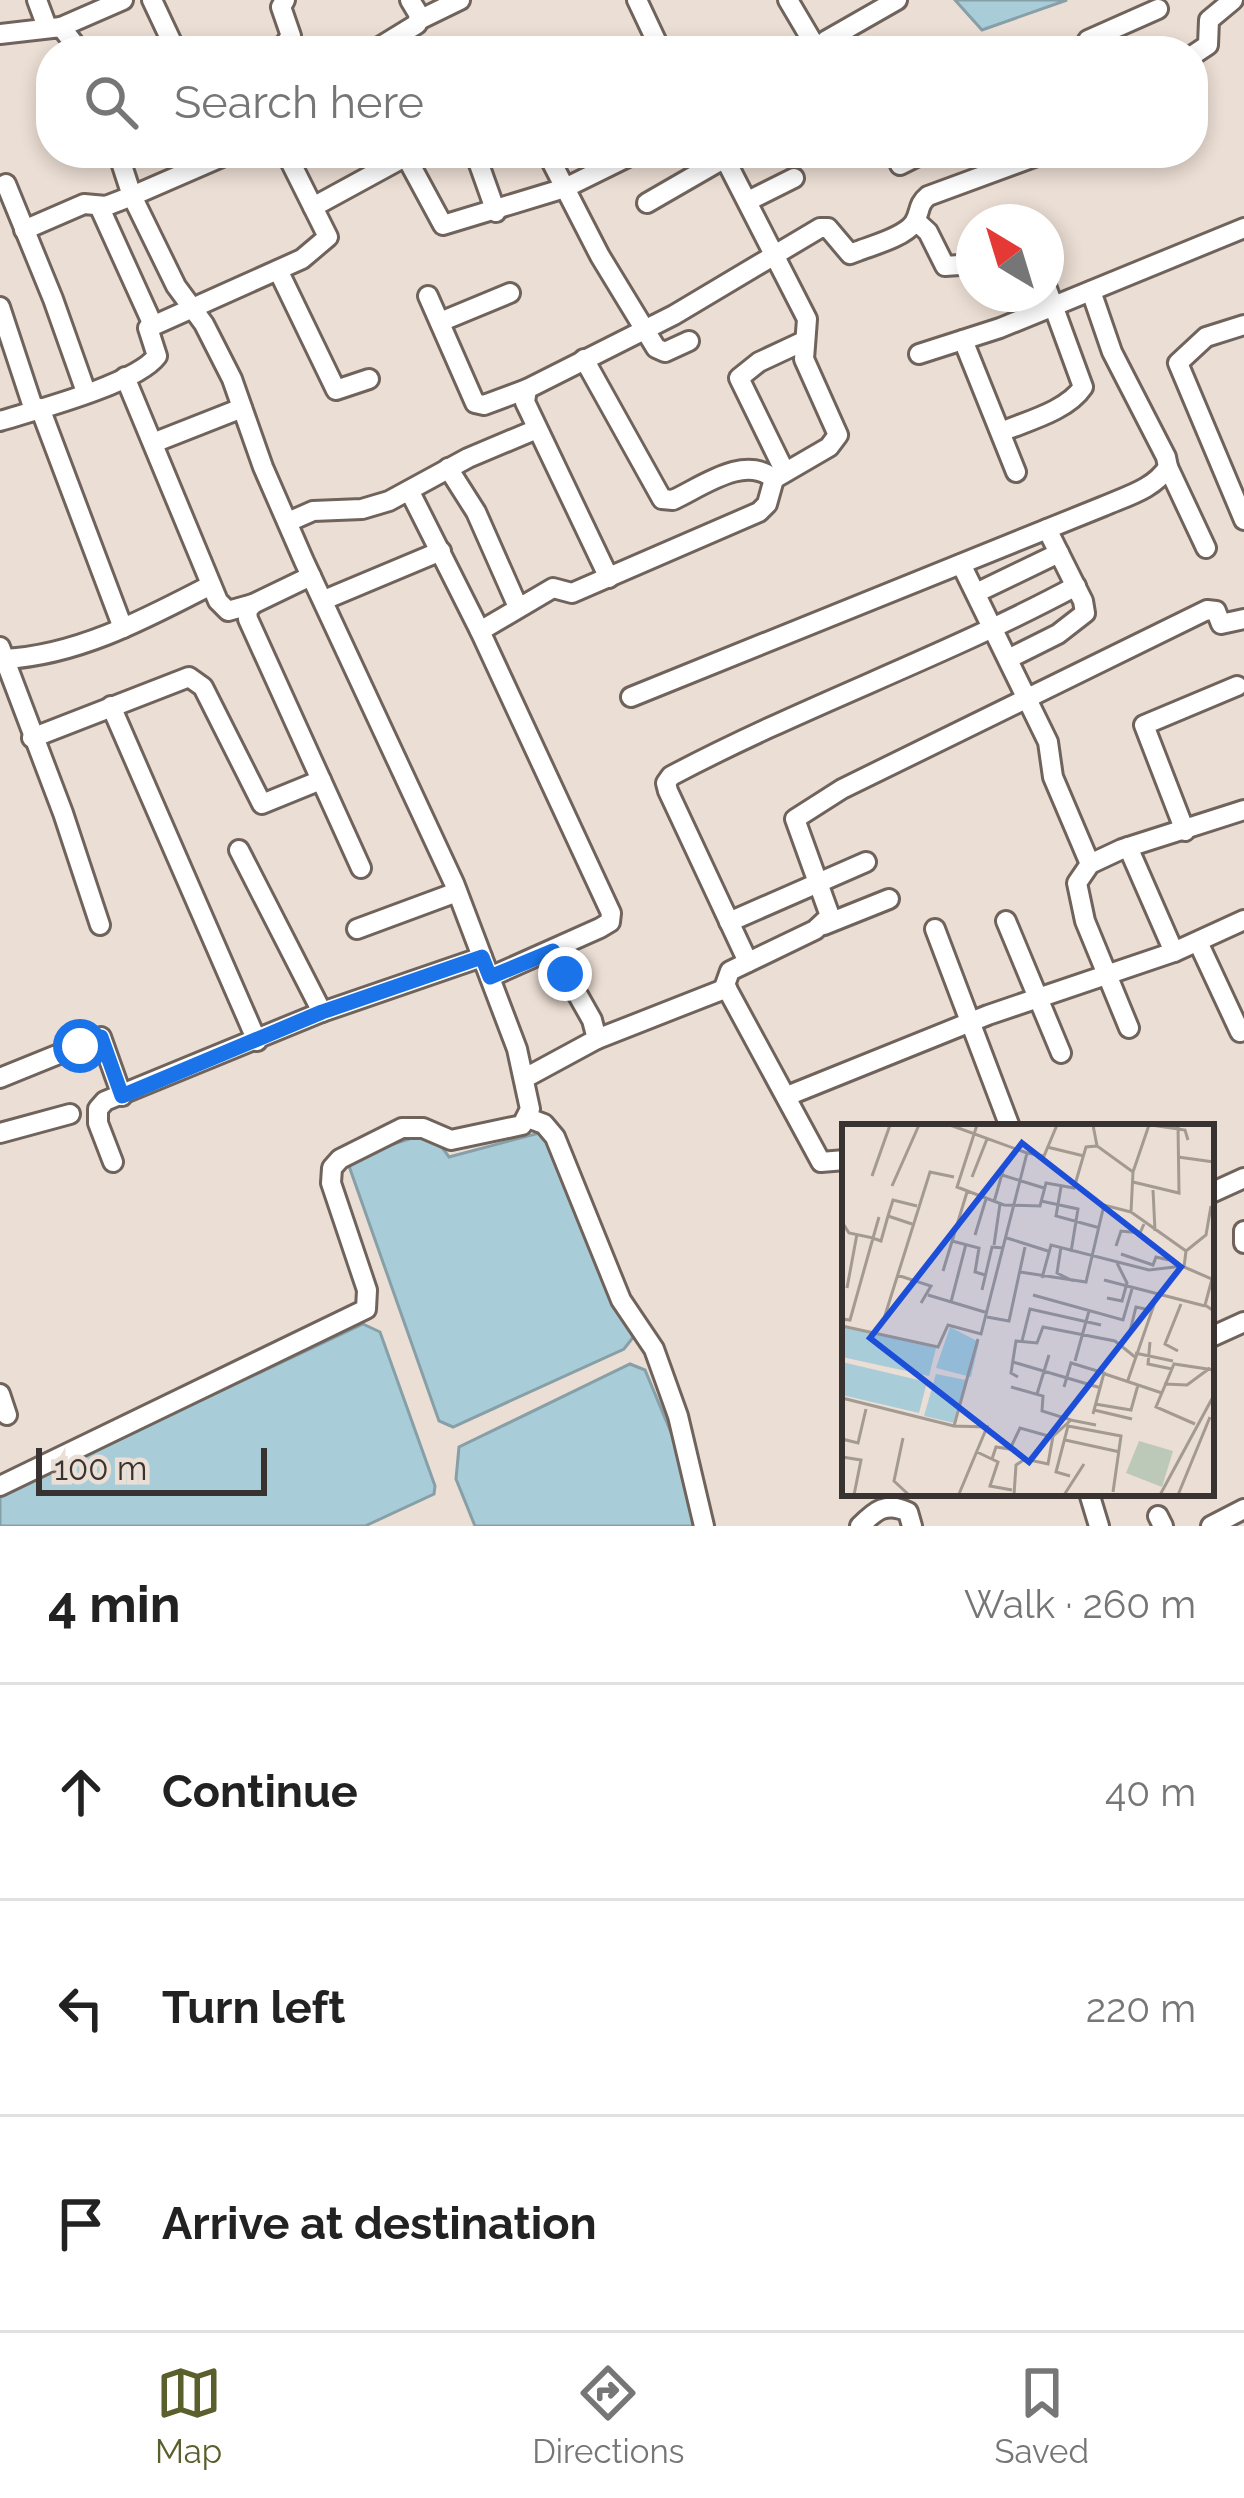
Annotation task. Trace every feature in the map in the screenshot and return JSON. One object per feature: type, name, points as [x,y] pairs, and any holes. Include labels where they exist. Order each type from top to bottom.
[{"type":"street","points":[[37,0],[64,36]]},
{"type":"street","points":[[0,34],[54,27],[123,0]]},
{"type":"street","points":[[152,0],[169,36]]},
{"type":"street","points":[[285,0],[281,7],[290,36]]},
{"type":"street","points":[[410,0],[419,20]]},
{"type":"street","points":[[399,36],[419,20],[460,0]]},
{"type":"street","points":[[637,0],[654,36]]},
{"type":"street","points":[[788,0],[808,36]]},
{"type":"street","points":[[839,36],[897,0]]},
{"type":"street","points":[[1208,45],[1209,20],[1233,0]]},
{"type":"street","points":[[1097,36],[1158,9]]},
{"type":"street","points":[[0,1486],[366,1309],[368,1290],[331,1183],[332,1168],[340,1159],[402,1128],[423,1128],[441,1138],[464,1139],[522,1125],[528,1118],[526,1078],[457,892],[376,723],[214,344],[132,196],[123,168]]},
{"type":"street","points":[[24,230],[85,204],[99,206],[132,196],[196,168]]},
{"type":"street","points":[[0,421],[148,366],[157,356],[147,334],[153,325],[302,259],[328,237],[294,168]]},
{"type":"street","points":[[313,206],[382,168]]},
{"type":"street","points":[[415,168],[442,226],[565,188],[606,168]]},
{"type":"street","points":[[480,168],[496,212]]},
{"type":"street","points":[[555,168],[643,330],[660,352],[689,340]]},
{"type":"street","points":[[647,203],[704,168]]},
{"type":"street","points":[[480,631],[553,588],[572,593],[759,512],[780,475],[829,447],[838,435],[804,359],[807,320],[730,168]]},
{"type":"street","points":[[428,296],[475,404],[484,405],[527,389],[643,330],[820,227],[828,228],[850,254],[916,221],[920,202],[928,196],[1004,168]]},
{"type":"street","points":[[748,201],[794,178]]},
{"type":"street","points":[[6,184],[86,392]]},
{"type":"street","points":[[99,206],[153,325]]},
{"type":"street","points":[[916,221],[928,232],[944,266],[956,265]]},
{"type":"street","points":[[1064,302],[1242,236]]},
{"type":"street","points":[[278,270],[336,390],[369,380]]},
{"type":"street","points":[[1091,291],[1112,352],[1206,548]]},
{"type":"street","points":[[440,322],[510,293]]},
{"type":"street","points":[[0,308],[122,628]]},
{"type":"street","points":[[919,354],[1038,312]]},
{"type":"street","points":[[1001,432],[1058,407],[1083,387],[1056,312]]},
{"type":"street","points":[[1244,325],[1206,337],[1178,363],[1244,520]]},
{"type":"street","points":[[963,340],[1016,472]]},
{"type":"street","points":[[780,475],[740,378],[759,362],[804,341]]},
{"type":"street","points":[[584,358],[662,499],[673,500],[746,468],[780,475]]},
{"type":"street","points":[[125,377],[212,585],[228,611],[311,576]]},
{"type":"street","points":[[527,389],[525,402],[608,578]]},
{"type":"street","points":[[153,443],[242,408]]},
{"type":"street","points":[[288,522],[330,508],[362,509],[410,492],[448,468],[538,429]]},
{"type":"street","points":[[631,698],[1154,484],[1168,467]]},
{"type":"street","points":[[448,468],[476,512],[518,607]]},
{"type":"street","points":[[410,492],[610,913],[610,922],[490,977]]},
{"type":"street","points":[[1008,659],[1083,617],[1085,608],[1076,586],[1047,529]]},
{"type":"street","points":[[324,600],[441,551]]},
{"type":"street","points":[[976,593],[1059,553]]},
{"type":"street","points":[[961,563],[1048,742],[1053,777],[1090,864]]},
{"type":"street","points":[[100,925],[3,653],[76,646],[212,585]]},
{"type":"street","points":[[748,962],[668,790],[671,776],[993,631],[1076,586]]},
{"type":"street","points":[[253,604],[248,619],[361,868]]},
{"type":"street","points":[[824,925],[830,908],[796,826],[801,812],[1207,610],[1216,611],[1221,625],[1244,619]]},
{"type":"street","points":[[32,738],[194,678],[262,804],[321,780]]},
{"type":"street","points":[[1184,831],[1144,724],[1237,686]]},
{"type":"street","points":[[111,706],[257,1042]]},
{"type":"street","points":[[1129,1028],[1085,921],[1077,883],[1090,864],[1128,847],[1244,810]]},
{"type":"street","points":[[1128,847],[1174,952]]},
{"type":"street","points":[[238,850],[322,1012]]},
{"type":"street","points":[[730,922],[866,862]]},
{"type":"street","points":[[357,929],[457,892]]},
{"type":"street","points":[[842,1161],[821,1162],[725,978],[730,971],[824,925],[889,899]]},
{"type":"street","points":[[787,1096],[970,1023],[1174,952],[1244,920]]},
{"type":"street","points":[[1006,921],[1061,1053]]},
{"type":"street","points":[[935,929],[1009,1124]]},
{"type":"street","points":[[1198,941],[1240,1032]]},
{"type":"street","points":[[553,951],[592,1020],[597,1040]]},
{"type":"street","points":[[113,1162],[98,1123],[98,1109],[105,1101],[322,1012],[482,957]]},
{"type":"street","points":[[526,1078],[597,1040],[727,988]]},
{"type":"street","points":[[0,1078],[101,1037],[122,1096]]},
{"type":"street","points":[[0,1133],[70,1114]]},
{"type":"street","points":[[528,1118],[544,1124],[555,1137],[621,1300],[654,1349],[678,1416],[704,1526]]},
{"type":"street","points":[[1214,1192],[1244,1178]]},
{"type":"street","points":[[1244,1231],[1244,1243]]},
{"type":"street","points":[[1214,1336],[1244,1322]]},
{"type":"street","points":[[0,1394],[7,1415]]},
{"type":"street","points":[[1090,1496],[1099,1526]]},
{"type":"street","points":[[860,1526],[876,1510],[897,1506],[908,1512],[912,1526]]},
{"type":"street","points":[[1210,1526],[1244,1509]]},
{"type":"water","points":[[955,0],[1067,0],[982,30]]},
{"type":"water","points":[[431,1132],[449,1157],[543,1132],[638,1331],[624,1349],[453,1427],[439,1421],[349,1166],[387,1146]]},
{"type":"water","points":[[363,1324],[380,1332],[434,1494],[365,1526],[0,1526],[0,1495]]},
{"type":"water","points":[[630,1364],[645,1370],[710,1526],[475,1526],[456,1479],[459,1447]]},
{"type":"route","points":[[80,1046],[101,1037],[122,1096],[322,1012],[482,957],[490,977],[553,951],[565,974]]}]
